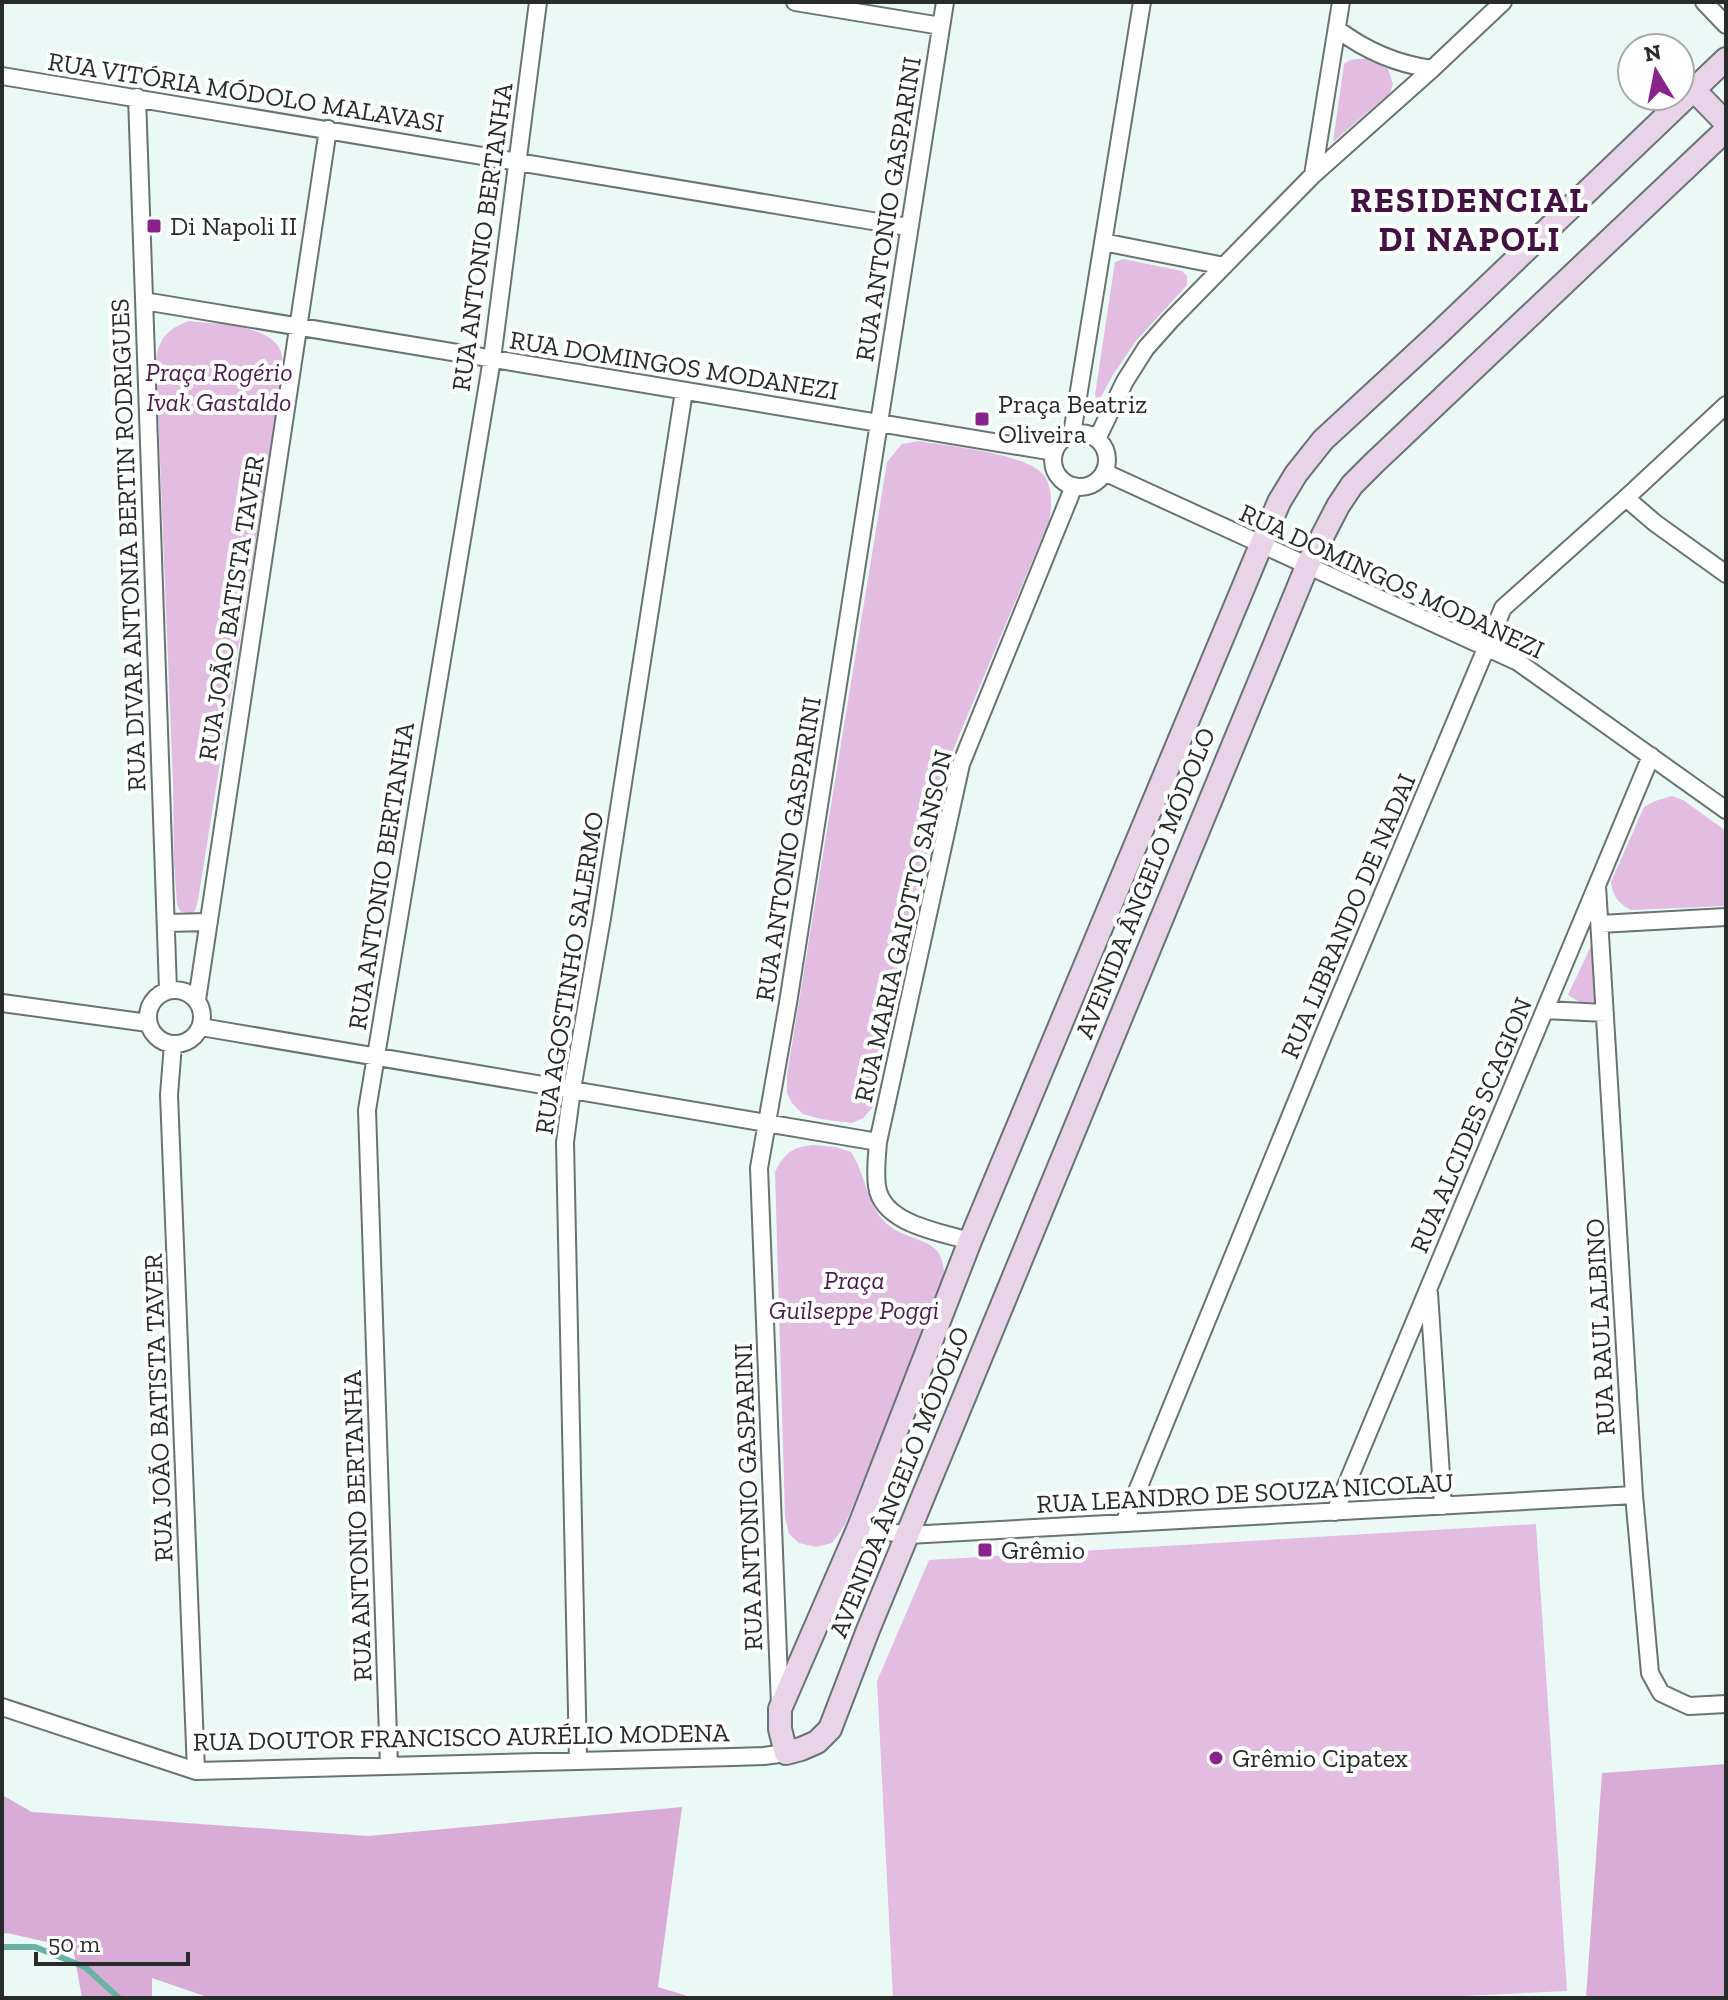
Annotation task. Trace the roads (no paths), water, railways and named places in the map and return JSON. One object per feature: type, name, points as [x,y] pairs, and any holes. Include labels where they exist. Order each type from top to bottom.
[{"type":"street","name":"RUA ANTONIO BERTANHA","points":[[389,1766],[367,1110],[492,359],[538,2]]},
{"type":"street","points":[[795,2],[941,26]]},
{"type":"street","name":"RUA ANTONIO GASPARINI","points":[[780,1709],[759,1168],[945,2]]},
{"type":"street","points":[[1072,434],[1142,2]]},
{"type":"street","points":[[1313,175],[1341,2]]},
{"type":"street","points":[[1097,439],[1125,381],[1146,348],[1170,321],[1313,175],[1503,2]]},
{"type":"street","points":[[1704,2],[1726,25]]},
{"type":"street","points":[[1337,29],[1372,52],[1411,66],[1432,69]]},
{"type":"street","name":"AVENIDA ÂNGELO MÓDOLO","points":[[1696,88],[1726,59]]},
{"type":"street","name":"RUA VITÓRIA MÓDOLO MALAVASI","points":[[2,76],[908,227]]},
{"type":"street","points":[[1696,92],[1726,123]]},
{"type":"street","name":"RUA DIVAR ANTONIA BERTIN RODRIGUES","points":[[137,97],[168,990]]},
{"type":"street","name":"AVENIDA ÂNGELO MÓDOLO","points":[[780,1709],[859,1527],[970,1241],[1279,502],[1323,440],[1671,112]]},
{"type":"street","name":"RUA JOÃO BATISTA TAVER","points":[[197,1000],[328,129]]},
{"type":"street","name":"AVENIDA ÂNGELO MÓDOLO","points":[[786,1753],[817,1742],[830,1729],[1147,949],[1308,564],[1338,506],[1352,485],[1726,130]]},
{"type":"street","points":[[1103,242],[1224,266]]},
{"type":"street","name":"RUA DOMINGOS MODANEZI","points":[[144,301],[1054,452]]},
{"type":"street","name":"RUA AGOSTINHO SALERMO","points":[[578,1760],[565,1142],[684,391]]},
{"type":"street","name":"RUA LIBRANDO DE NADAI","points":[[1124,1523],[1503,608],[1726,405]]},
{"type":"street","points":[[1081,433],[1097,439],[1106,454],[1107,463],[1099,479],[1091,484],[1074,486],[1059,477],[1053,461],[1058,444],[1072,434],[1081,433]]},
{"type":"street","name":"RUA DOMINGOS MODANEZI","points":[[1104,472],[1518,662],[1726,810]]},
{"type":"street","name":"RUA MARIA GAIOTTO SANSON","points":[[970,1241],[904,1221],[888,1208],[877,1190],[878,1142],[961,764],[1074,486]]},
{"type":"street","points":[[1626,498],[1726,574]]},
{"type":"street","name":"RUA ALCIDES SCAGION","points":[[1335,1512],[1651,756]]},
{"type":"street","name":"RUA RAUL ALBINO","points":[[1597,886],[1634,1495],[1650,1673],[1661,1693],[1689,1706],[1726,1704]]},
{"type":"street","points":[[1600,924],[1726,917]]},
{"type":"street","points":[[166,923],[209,922]]},
{"type":"street","points":[[168,990],[184,991],[197,1000],[203,1018],[201,1027],[190,1040],[182,1044],[164,1042],[151,1031],[148,1023],[150,1006],[160,994],[168,990]]},
{"type":"street","points":[[2,1003],[148,1023]]},
{"type":"street","points":[[1545,1010],[1605,1013]]},
{"type":"street","points":[[201,1027],[878,1142]]},
{"type":"street","name":"RUA JOÃO BATISTA TAVER","points":[[173,1044],[169,1095],[196,1771]]},
{"type":"street","points":[[1429,1287],[1443,1506]]},
{"type":"street","name":"RUA LEANDRO DE SOUZA NICOLAU","points":[[859,1527],[908,1535],[1634,1495]]},
{"type":"street","name":"RUA DOUTOR FRANCISCO AURÉLIO MODENA","points":[[2,1707],[196,1771],[786,1753]]},
{"type":"street","points":[[780,1709],[780,1729],[786,1753]]},
{"type":"waterway","points":[[2,1947],[35,1947],[85,1967],[119,1998]]},
{"type":"place","name":"Di Napoli II","points":[[154,226]]},
{"type":"place","name":"Praça Beatriz Oliveira","points":[[982,419]]},
{"type":"place","name":"Grêmio","points":[[985,1550]]},
{"type":"place","name":"Grêmio Cipatex","points":[[1216,1758]]},
{"type":"district","name":"RESIDENCIAL DI NAPOLI","points":[[1470,220]]},
{"type":"park label","name":"Praça Rogério Ivak Gastaldo","points":[[219,387]]},
{"type":"park label","name":"Praça Guilseppe Poggi","points":[[854,1295]]}]
